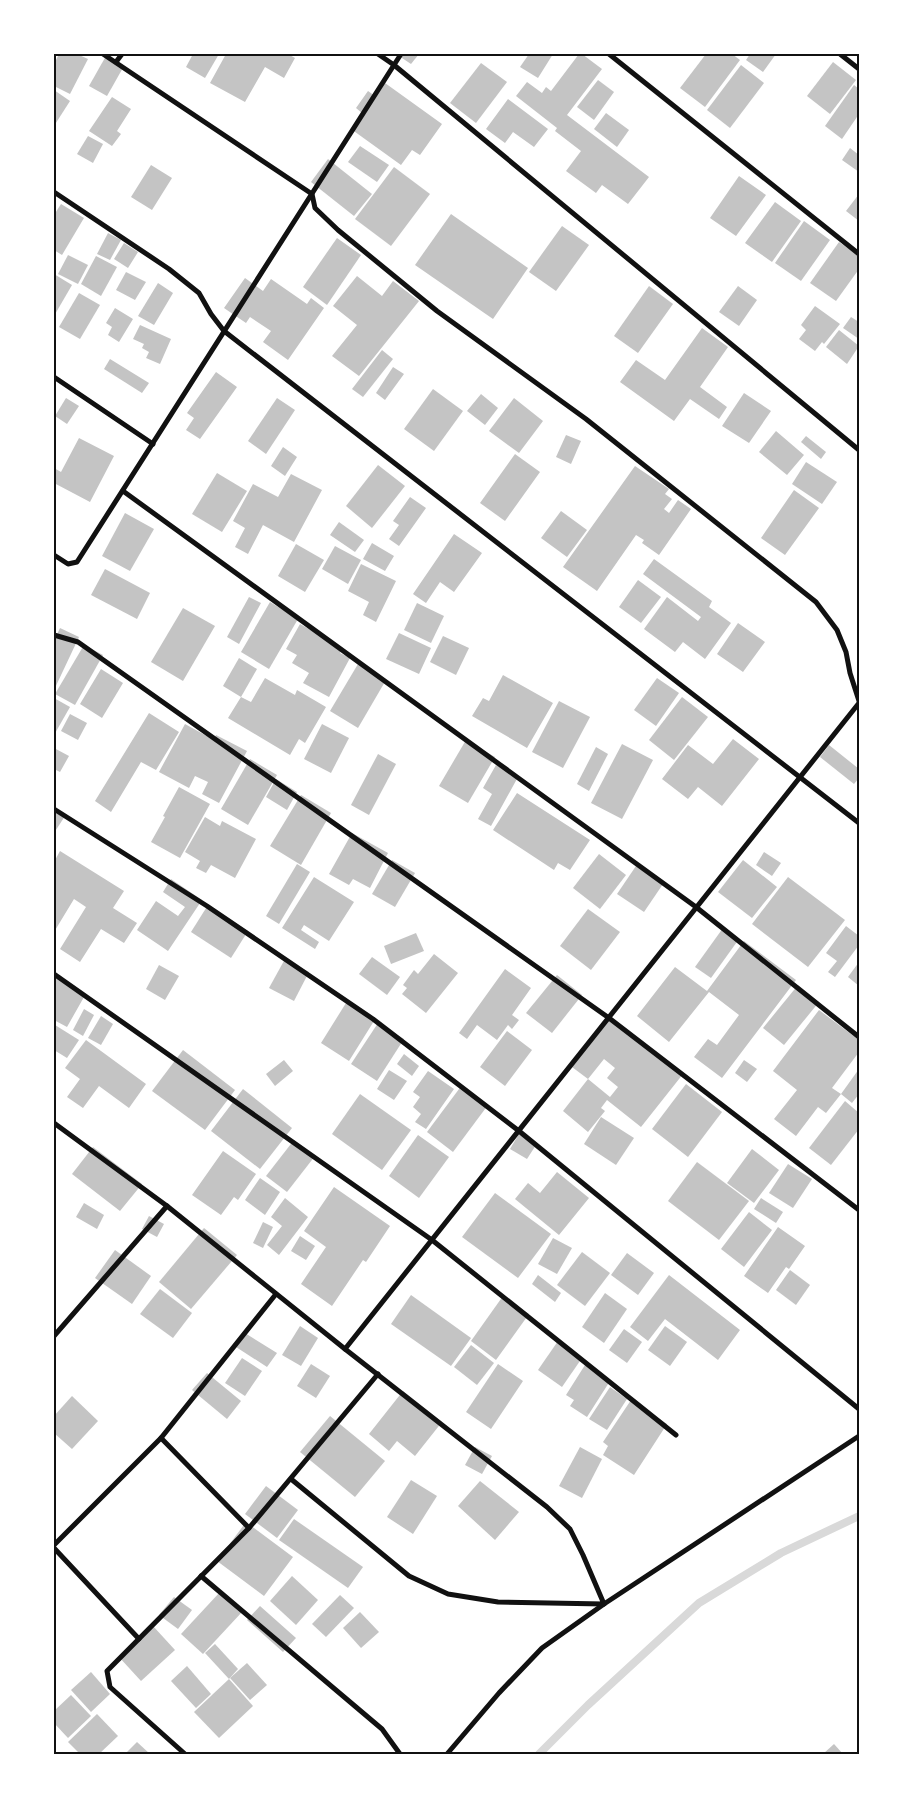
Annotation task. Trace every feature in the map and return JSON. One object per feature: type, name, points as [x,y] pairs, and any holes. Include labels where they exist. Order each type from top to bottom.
[{"type":"street","points":[[103,54],[312,194],[315,208],[338,230],[437,311],[586,419],[816,602],[837,630],[846,652],[850,674],[859,702],[345,1349]]},
{"type":"street","points":[[116,62],[122,54]]},
{"type":"street","points":[[378,54],[394,65],[859,450]]},
{"type":"street","points":[[54,556],[68,564],[77,562],[401,54]]},
{"type":"street","points":[[609,54],[859,254]]},
{"type":"street","points":[[840,54],[859,69]]},
{"type":"street","points":[[54,192],[168,269],[199,293],[211,314],[224,331],[801,776],[859,823]]},
{"type":"street","points":[[54,377],[153,444]]},
{"type":"street","points":[[122,492],[696,907],[859,1037]]},
{"type":"street","points":[[54,635],[78,642],[609,1018],[859,1210]]},
{"type":"street","points":[[54,809],[207,906],[373,1018],[518,1132],[859,1409]]},
{"type":"street","points":[[54,974],[432,1240],[676,1435]]},
{"type":"street","points":[[54,1123],[166,1206],[547,1507],[570,1529],[604,1604]]},
{"type":"street","points":[[54,1336],[166,1206]]},
{"type":"street","points":[[139,1639],[54,1546],[161,1438],[276,1294]]},
{"type":"street","points":[[185,1754],[110,1687],[107,1671],[249,1528],[378,1374]]},
{"type":"street","points":[[447,1754],[499,1693],[542,1648],[604,1604],[859,1436]]},
{"type":"street","points":[[161,1438],[249,1528]]},
{"type":"street","points":[[292,1479],[409,1576],[448,1594],[498,1602],[604,1604]]},
{"type":"street","points":[[201,1576],[382,1729],[400,1754]]},
{"type":"building","points":[[59,54],[77,54],[88,59],[70,94],[54,86],[54,64]]},
{"type":"building","points":[[193,54],[219,54],[205,78],[186,67]]},
{"type":"building","points":[[226,54],[288,54],[295,58],[284,78],[265,67],[245,102],[210,83]]},
{"type":"building","points":[[396,54],[419,54],[411,64]]},
{"type":"building","points":[[529,54],[553,54],[538,78],[520,67]]},
{"type":"building","points":[[579,54],[582,54],[602,69],[567,115],[649,177],[628,204],[602,185],[596,193],[566,171],[581,151],[555,131],[557,128],[516,96],[527,82],[542,93],[546,87],[551,91]]},
{"type":"building","points":[[706,54],[732,54],[740,60],[705,107],[680,88]]},
{"type":"building","points":[[750,54],[776,54],[763,72],[746,60]]},
{"type":"building","points":[[106,56],[124,66],[107,96],[89,86]]},
{"type":"building","points":[[833,62],[856,80],[830,114],[807,96]]},
{"type":"building","points":[[481,63],[507,82],[476,123],[450,103]]},
{"type":"building","points":[[741,65],[764,83],[730,128],[707,110]]},
{"type":"building","points":[[598,80],[614,92],[594,120],[577,107]]},
{"type":"building","points":[[385,83],[442,124],[420,155],[412,150],[401,165],[351,129],[362,113],[356,108],[368,91],[375,96]]},
{"type":"building","points":[[854,85],[859,89],[859,114],[842,139],[825,126]]},
{"type":"building","points":[[54,90],[70,101],[54,126]]},
{"type":"building","points":[[112,97],[131,109],[117,131],[121,134],[112,146],[89,131]]},
{"type":"building","points":[[508,99],[548,129],[534,147],[513,132],[505,143],[486,129]]},
{"type":"building","points":[[606,113],[629,130],[617,147],[594,129]]},
{"type":"building","points":[[88,136],[103,144],[93,163],[77,154]]},
{"type":"building","points":[[360,146],[389,165],[377,182],[348,162]]},
{"type":"building","points":[[850,148],[859,155],[859,172],[842,160]]},
{"type":"building","points":[[328,159],[372,194],[354,216],[311,182]]},
{"type":"building","points":[[151,165],[172,178],[152,210],[131,197]]},
{"type":"building","points":[[394,167],[430,194],[391,246],[355,219]]},
{"type":"building","points":[[739,176],[766,195],[736,236],[710,218]]},
{"type":"building","points":[[859,194],[859,221],[846,211]]},
{"type":"building","points":[[775,202],[801,221],[772,262],[745,243]]},
{"type":"building","points":[[61,204],[84,218],[62,255],[54,250],[54,215]]},
{"type":"building","points":[[451,214],[528,268],[493,319],[415,265]]},
{"type":"building","points":[[804,221],[830,240],[801,281],[775,263]]},
{"type":"building","points":[[562,226],[589,245],[556,291],[529,272]]},
{"type":"building","points":[[108,233],[121,240],[110,260],[97,254]]},
{"type":"building","points":[[337,238],[361,255],[327,305],[303,287]]},
{"type":"building","points":[[839,242],[859,256],[859,269],[836,301],[810,283]]},
{"type":"building","points":[[124,243],[138,252],[128,268],[114,259]]},
{"type":"building","points":[[68,255],[88,265],[78,284],[58,274]]},
{"type":"building","points":[[96,256],[117,267],[101,296],[81,284]]},
{"type":"building","points":[[126,272],[146,282],[135,300],[116,290]]},
{"type":"building","points":[[54,274],[72,285],[54,316]]},
{"type":"building","points":[[357,276],[382,296],[393,281],[419,301],[359,376],[332,356],[357,325],[333,306]]},
{"type":"building","points":[[245,278],[263,291],[271,279],[307,304],[311,298],[324,308],[288,360],[263,342],[271,331],[250,317],[246,323],[224,308]]},
{"type":"building","points":[[158,283],[173,293],[154,325],[138,316]]},
{"type":"building","points":[[649,286],[673,304],[638,353],[614,336]]},
{"type":"building","points":[[738,286],[757,300],[739,326],[719,312]]},
{"type":"building","points":[[79,293],[100,305],[80,339],[59,327]]},
{"type":"building","points":[[815,306],[840,324],[824,344],[822,342],[815,351],[799,339],[806,330],[801,325]]},
{"type":"building","points":[[115,308],[133,319],[119,342],[108,335],[112,327],[106,323]]},
{"type":"building","points":[[851,317],[859,322],[859,339],[843,328]]},
{"type":"building","points":[[140,325],[171,339],[160,364],[146,358],[149,352],[142,348],[144,344],[133,339]]},
{"type":"building","points":[[702,328],[728,347],[700,387],[727,407],[719,419],[690,399],[674,421],[620,382],[636,360],[665,380]]},
{"type":"building","points":[[839,330],[859,346],[847,364],[826,347]]},
{"type":"building","points":[[382,350],[393,359],[363,397],[352,389]]},
{"type":"building","points":[[110,359],[149,383],[142,393],[104,369]]},
{"type":"building","points":[[393,367],[404,374],[385,400],[376,393]]},
{"type":"building","points":[[216,372],[237,387],[200,439],[186,430],[194,418],[187,413]]},
{"type":"building","points":[[433,389],[463,411],[434,451],[404,429]]},
{"type":"building","points":[[744,393],[771,411],[749,443],[722,426]]},
{"type":"building","points":[[481,394],[498,408],[485,425],[467,411]]},
{"type":"building","points":[[66,398],[79,406],[67,424],[55,416]]},
{"type":"building","points":[[277,398],[295,410],[266,454],[248,441]]},
{"type":"building","points":[[514,398],[543,421],[519,453],[489,431]]},
{"type":"building","points":[[776,431],[804,455],[787,475],[759,452]]},
{"type":"building","points":[[566,435],[581,441],[571,464],[556,457]]},
{"type":"building","points":[[806,436],[826,452],[821,459],[801,442]]},
{"type":"building","points":[[79,438],[114,456],[90,502],[54,483],[54,468],[61,472]]},
{"type":"building","points":[[283,447],[297,457],[285,476],[271,466]]},
{"type":"building","points":[[515,454],[540,472],[505,521],[480,503]]},
{"type":"building","points":[[806,462],[837,482],[822,504],[792,484]]},
{"type":"building","points":[[378,465],[405,486],[372,528],[346,506]]},
{"type":"building","points":[[635,466],[669,489],[665,494],[672,499],[664,509],[669,513],[678,500],[691,509],[659,555],[642,543],[644,540],[636,535],[597,591],[563,567]]},
{"type":"building","points":[[217,473],[247,491],[222,532],[192,514]]},
{"type":"building","points":[[291,474],[322,490],[294,542],[263,525],[248,554],[235,547],[245,528],[233,521],[253,484],[278,497]]},
{"type":"building","points":[[794,490],[819,508],[785,555],[761,538]]},
{"type":"building","points":[[410,497],[426,508],[399,546],[389,539],[399,525],[393,521]]},
{"type":"building","points":[[561,511],[587,530],[567,557],[541,538]]},
{"type":"building","points":[[125,513],[154,529],[130,571],[102,556]]},
{"type":"building","points":[[339,522],[364,540],[355,552],[330,535]]},
{"type":"building","points":[[454,534],[482,553],[454,592],[440,582],[426,603],[413,594]]},
{"type":"building","points":[[372,543],[394,556],[385,571],[363,559]]},
{"type":"building","points":[[296,544],[324,560],[305,592],[278,576]]},
{"type":"building","points":[[335,546],[361,560],[348,584],[322,569]]},
{"type":"building","points":[[654,559],[712,601],[709,607],[731,623],[705,659],[683,642],[675,652],[644,629],[667,597],[698,621],[701,617],[643,574]]},
{"type":"building","points":[[361,564],[396,581],[376,622],[363,615],[369,602],[348,591]]},
{"type":"building","points":[[105,569],[150,593],[137,619],[91,595]]},
{"type":"building","points":[[638,580],[661,597],[641,623],[619,607]]},
{"type":"building","points":[[249,597],[261,603],[239,644],[227,637]]},
{"type":"building","points":[[270,602],[298,619],[269,669],[241,652]]},
{"type":"building","points":[[417,603],[444,616],[431,643],[404,630]]},
{"type":"building","points":[[183,608],[215,626],[183,681],[151,662]]},
{"type":"building","points":[[738,623],[765,642],[743,672],[717,654]]},
{"type":"building","points":[[300,624],[343,648],[340,653],[350,658],[329,697],[303,683],[309,673],[292,663],[297,655],[286,649]]},
{"type":"building","points":[[60,628],[79,637],[54,690],[54,641]]},
{"type":"building","points":[[399,633],[431,648],[419,674],[386,659]]},
{"type":"building","points":[[443,636],[469,648],[456,675],[430,662]]},
{"type":"building","points":[[84,645],[103,655],[75,705],[55,694]]},
{"type":"building","points":[[239,658],[257,669],[241,697],[223,686]]},
{"type":"building","points":[[358,664],[386,680],[358,728],[330,711]]},
{"type":"building","points":[[101,669],[123,683],[102,718],[80,704]]},
{"type":"building","points":[[503,675],[553,703],[527,748],[472,716],[483,698],[489,701]]},
{"type":"building","points":[[265,678],[295,695],[297,690],[326,707],[305,743],[299,739],[290,755],[228,718],[241,697],[251,702]]},
{"type":"building","points":[[657,678],[679,693],[656,726],[634,710]]},
{"type":"building","points":[[682,697],[708,717],[674,760],[649,740]]},
{"type":"building","points":[[54,698],[70,707],[54,735]]},
{"type":"building","points":[[559,701],[590,717],[563,768],[532,752]]},
{"type":"building","points":[[149,713],[179,732],[156,770],[141,762],[111,812],[95,801]]},
{"type":"building","points":[[70,714],[87,723],[78,740],[61,731]]},
{"type":"building","points":[[185,724],[214,740],[216,735],[247,751],[219,803],[202,794],[208,782],[195,776],[189,788],[159,772]]},
{"type":"building","points":[[322,724],[349,738],[331,773],[304,759]]},
{"type":"building","points":[[733,739],[759,759],[722,806],[698,787],[688,799],[662,779],[688,745],[713,764]]},
{"type":"building","points":[[466,740],[495,757],[468,803],[439,786]]},
{"type":"building","points":[[622,744],[653,760],[622,819],[591,803]]},
{"type":"building","points":[[829,745],[859,769],[859,778],[854,784],[820,757]]},
{"type":"building","points":[[596,747],[608,754],[589,791],[577,784]]},
{"type":"building","points":[[54,748],[69,756],[60,772],[54,769]]},
{"type":"building","points":[[378,754],[396,764],[369,815],[351,805]]},
{"type":"building","points":[[250,759],[277,775],[248,825],[221,809]]},
{"type":"building","points":[[496,765],[518,777],[491,826],[478,819],[492,794],[483,788]]},
{"type":"building","points":[[276,779],[297,792],[287,810],[266,797]]},
{"type":"building","points":[[179,787],[210,804],[180,858],[151,842]]},
{"type":"building","points":[[517,793],[590,840],[570,870],[558,863],[554,870],[493,830]]},
{"type":"building","points":[[301,795],[331,813],[301,865],[270,846]]},
{"type":"building","points":[[56,810],[65,816],[54,833],[54,813]]},
{"type":"building","points":[[205,817],[220,826],[222,821],[256,839],[235,878],[211,865],[206,873],[196,868],[200,861],[185,852]]},
{"type":"building","points":[[352,833],[388,853],[370,888],[353,879],[349,885],[329,874]]},
{"type":"building","points":[[60,851],[124,891],[113,908],[137,923],[124,943],[101,929],[80,962],[60,949],[86,907],[74,899],[54,932],[54,862]]},
{"type":"building","points":[[764,852],[781,863],[772,876],[756,865]]},
{"type":"building","points":[[599,854],[626,875],[600,909],[573,888]]},
{"type":"building","points":[[392,860],[415,873],[395,907],[372,894]]},
{"type":"building","points":[[743,860],[777,887],[752,918],[718,892]]},
{"type":"building","points":[[297,864],[310,872],[279,924],[266,916]]},
{"type":"building","points":[[636,866],[663,884],[644,912],[617,894]]},
{"type":"building","points":[[314,877],[354,902],[329,941],[304,925],[301,930],[319,942],[315,949],[282,928]]},
{"type":"building","points":[[788,877],[845,920],[808,967],[752,924]]},
{"type":"building","points":[[171,879],[202,900],[168,951],[137,930],[156,901],[178,916],[185,907],[163,892]]},
{"type":"building","points":[[208,905],[248,931],[231,958],[191,932]]},
{"type":"building","points":[[588,909],[620,932],[591,970],[560,946]]},
{"type":"building","points":[[846,926],[859,936],[859,945],[835,977],[828,972],[837,961],[826,953]]},
{"type":"building","points":[[723,928],[739,939],[711,978],[695,967]]},
{"type":"building","points":[[416,933],[424,951],[391,964],[384,946]]},
{"type":"building","points":[[744,941],[796,980],[722,1078],[694,1057],[708,1039],[717,1045],[739,1015],[709,992],[669,1042],[637,1016],[675,967],[707,991]]},
{"type":"building","points":[[434,954],[458,973],[426,1013],[402,994],[407,988],[403,985],[414,970],[418,974]]},
{"type":"building","points":[[372,957],[400,977],[387,995],[359,974]]},
{"type":"building","points":[[285,959],[309,972],[294,1001],[269,988]]},
{"type":"building","points":[[859,962],[859,986],[848,977]]},
{"type":"building","points":[[159,965],[179,976],[165,1000],[146,989]]},
{"type":"building","points":[[505,969],[531,988],[512,1015],[519,1020],[512,1029],[508,1025],[497,1040],[477,1025],[467,1039],[459,1033]]},
{"type":"building","points":[[54,973],[75,986],[73,990],[84,997],[67,1027],[54,1020]]},
{"type":"building","points":[[557,975],[582,995],[552,1033],[526,1013]]},
{"type":"building","points":[[798,985],[819,1002],[784,1045],[763,1028]]},
{"type":"building","points":[[346,1003],[374,1021],[349,1061],[321,1043]]},
{"type":"building","points":[[84,1009],[94,1015],[83,1036],[73,1030]]},
{"type":"building","points":[[819,1010],[859,1040],[859,1052],[832,1088],[841,1094],[826,1113],[818,1107],[796,1136],[774,1119],[797,1090],[773,1071]]},
{"type":"building","points":[[101,1016],[113,1024],[101,1045],[88,1038]]},
{"type":"building","points":[[611,1017],[683,1074],[641,1127],[607,1100],[601,1108],[605,1111],[588,1132],[563,1111],[588,1079],[572,1067]],"holes":[[[604,1059],[615,1068],[607,1078],[618,1087],[610,1097],[588,1079]]]},
{"type":"building","points":[[378,1023],[404,1039],[377,1081],[351,1064]]},
{"type":"building","points":[[55,1025],[79,1040],[67,1058],[54,1050]]},
{"type":"building","points":[[507,1031],[532,1050],[505,1086],[480,1067]]},
{"type":"building","points":[[86,1040],[146,1084],[129,1108],[99,1086],[83,1108],[67,1097],[80,1079],[65,1068]]},
{"type":"building","points":[[183,1050],[235,1090],[205,1130],[152,1091]]},
{"type":"building","points":[[404,1054],[419,1066],[412,1076],[397,1064]]},
{"type":"building","points":[[284,1060],[293,1071],[275,1086],[266,1074]]},
{"type":"building","points":[[744,1060],[757,1069],[747,1082],[735,1073]]},
{"type":"building","points":[[859,1069],[859,1094],[852,1103],[841,1094]]},
{"type":"building","points":[[389,1070],[407,1081],[394,1100],[377,1089]]},
{"type":"building","points":[[428,1071],[454,1089],[426,1129],[415,1122],[421,1114],[413,1107],[420,1097],[413,1092]]},
{"type":"building","points":[[686,1084],[722,1112],[688,1157],[652,1129]]},
{"type":"building","points":[[462,1085],[488,1105],[453,1152],[427,1132]]},
{"type":"building","points":[[243,1089],[292,1128],[260,1169],[211,1131]]},
{"type":"building","points":[[360,1094],[411,1130],[382,1170],[332,1134]]},
{"type":"building","points":[[845,1101],[859,1113],[859,1129],[831,1165],[809,1148]]},
{"type":"building","points":[[601,1117],[634,1138],[616,1165],[584,1144]]},
{"type":"building","points":[[519,1134],[536,1145],[527,1159],[510,1149]]},
{"type":"building","points":[[418,1135],[449,1157],[419,1198],[389,1176]]},
{"type":"building","points":[[294,1140],[315,1156],[287,1192],[266,1176]]},
{"type":"building","points":[[93,1147],[142,1184],[120,1211],[72,1174]]},
{"type":"building","points":[[752,1149],[779,1170],[754,1203],[727,1183]]},
{"type":"building","points":[[223,1151],[256,1174],[238,1200],[234,1197],[221,1215],[192,1195]]},
{"type":"building","points":[[697,1162],[749,1201],[719,1240],[668,1201]]},
{"type":"building","points":[[788,1164],[812,1179],[793,1208],[769,1193]]},
{"type":"building","points":[[557,1172],[589,1198],[559,1235],[515,1199],[528,1183],[540,1193]]},
{"type":"building","points":[[260,1178],[280,1192],[265,1215],[245,1200]]},
{"type":"building","points":[[334,1187],[390,1226],[366,1262],[363,1260],[332,1306],[301,1284],[326,1247],[304,1231]]},
{"type":"building","points":[[495,1193],[551,1234],[518,1278],[462,1237]]},
{"type":"building","points":[[285,1198],[308,1217],[279,1255],[267,1245],[282,1226],[271,1217]]},
{"type":"building","points":[[761,1198],[783,1212],[776,1223],[754,1209]]},
{"type":"building","points":[[84,1203],[104,1215],[97,1229],[76,1217]]},
{"type":"building","points":[[749,1212],[772,1230],[744,1267],[721,1249]]},
{"type":"building","points":[[149,1216],[164,1224],[157,1237],[142,1229]]},
{"type":"building","points":[[263,1222],[273,1227],[263,1248],[253,1243]]},
{"type":"building","points":[[778,1227],[805,1246],[789,1269],[786,1267],[768,1293],[744,1276]]},
{"type":"building","points":[[204,1228],[237,1255],[191,1309],[159,1282]]},
{"type":"building","points":[[300,1236],[315,1246],[306,1260],[291,1251]]},
{"type":"building","points":[[553,1238],[572,1248],[557,1274],[538,1264]]},
{"type":"building","points":[[115,1250],[151,1276],[132,1304],[95,1278]]},
{"type":"building","points":[[582,1252],[610,1273],[585,1306],[557,1285]]},
{"type":"building","points":[[627,1253],[654,1273],[638,1295],[611,1275]]},
{"type":"building","points":[[790,1270],[810,1285],[796,1305],[776,1290]]},
{"type":"building","points":[[538,1275],[561,1293],[555,1302],[532,1284]]},
{"type":"building","points":[[669,1275],[740,1330],[718,1360],[665,1319],[648,1341],[630,1327]]},
{"type":"building","points":[[160,1289],[192,1313],[173,1338],[140,1314]]},
{"type":"building","points":[[605,1293],[627,1309],[604,1343],[582,1327]]},
{"type":"building","points":[[411,1295],[471,1338],[451,1366],[391,1324]]},
{"type":"building","points":[[503,1296],[529,1314],[496,1360],[471,1341]]},
{"type":"building","points":[[300,1326],[318,1338],[301,1366],[282,1355]]},
{"type":"building","points":[[665,1326],[687,1342],[670,1366],[648,1350]]},
{"type":"building","points":[[624,1329],[642,1342],[627,1363],[609,1350]]},
{"type":"building","points":[[245,1333],[277,1353],[267,1367],[236,1347]]},
{"type":"building","points":[[558,1341],[582,1358],[562,1387],[538,1370]]},
{"type":"building","points":[[471,1345],[494,1363],[477,1385],[454,1367]]},
{"type":"building","points":[[242,1358],[262,1371],[245,1396],[225,1383]]},
{"type":"building","points":[[311,1364],[330,1376],[316,1398],[297,1386]]},
{"type":"building","points":[[498,1364],[523,1381],[491,1429],[466,1412]]},
{"type":"building","points":[[585,1365],[610,1381],[587,1417],[570,1406],[574,1400],[566,1395]]},
{"type":"building","points":[[207,1373],[241,1401],[227,1419],[192,1390]]},
{"type":"building","points":[[610,1387],[627,1399],[607,1430],[589,1419]]},
{"type":"building","points":[[403,1391],[442,1422],[415,1456],[397,1441],[389,1451],[369,1434]]},
{"type":"building","points":[[72,1396],[98,1421],[72,1449],[54,1433],[54,1416]]},
{"type":"building","points":[[631,1400],[667,1424],[634,1475],[603,1455],[608,1446],[603,1442]]},
{"type":"building","points":[[330,1416],[385,1461],[355,1497],[300,1452]]},
{"type":"building","points":[[475,1447],[492,1456],[482,1474],[465,1465]]},
{"type":"building","points":[[580,1447],[602,1459],[582,1498],[559,1486]]},
{"type":"building","points":[[411,1480],[437,1496],[413,1534],[387,1517]]},
{"type":"building","points":[[480,1481],[519,1512],[495,1540],[458,1506]]},
{"type":"building","points":[[266,1486],[298,1510],[277,1538],[245,1514]]},
{"type":"building","points":[[294,1519],[363,1567],[348,1588],[279,1540]]},
{"type":"building","points":[[246,1522],[293,1557],[264,1596],[217,1561]]},
{"type":"building","points":[[292,1576],[318,1600],[296,1625],[270,1601]]},
{"type":"building","points":[[220,1592],[242,1612],[203,1654],[181,1634]]},
{"type":"building","points":[[340,1595],[354,1608],[326,1637],[312,1624]]},
{"type":"building","points":[[174,1597],[192,1610],[178,1629],[159,1615]]},
{"type":"building","points":[[260,1606],[296,1638],[283,1652],[247,1620]]},
{"type":"building","points":[[360,1612],[379,1632],[361,1648],[343,1628]]},
{"type":"building","points":[[153,1626],[175,1650],[141,1681],[119,1657]]},
{"type":"building","points":[[215,1644],[238,1669],[229,1679],[205,1653]]},
{"type":"building","points":[[247,1663],[267,1685],[250,1700],[230,1678]]},
{"type":"building","points":[[187,1666],[211,1694],[196,1708],[171,1681]]},
{"type":"building","points":[[91,1672],[110,1694],[91,1712],[71,1690]]},
{"type":"building","points":[[229,1679],[253,1706],[219,1738],[194,1712]]},
{"type":"building","points":[[71,1695],[91,1716],[68,1738],[54,1723],[54,1711]]},
{"type":"building","points":[[97,1714],[118,1736],[99,1754],[80,1754],[68,1742]]},
{"type":"building","points":[[137,1742],[150,1754],[125,1754]]},
{"type":"building","points":[[834,1744],[843,1754],[823,1754]]},
{"type":"waterway","points":[[539,1754],[588,1705],[699,1603],[781,1553],[859,1516]]}]
